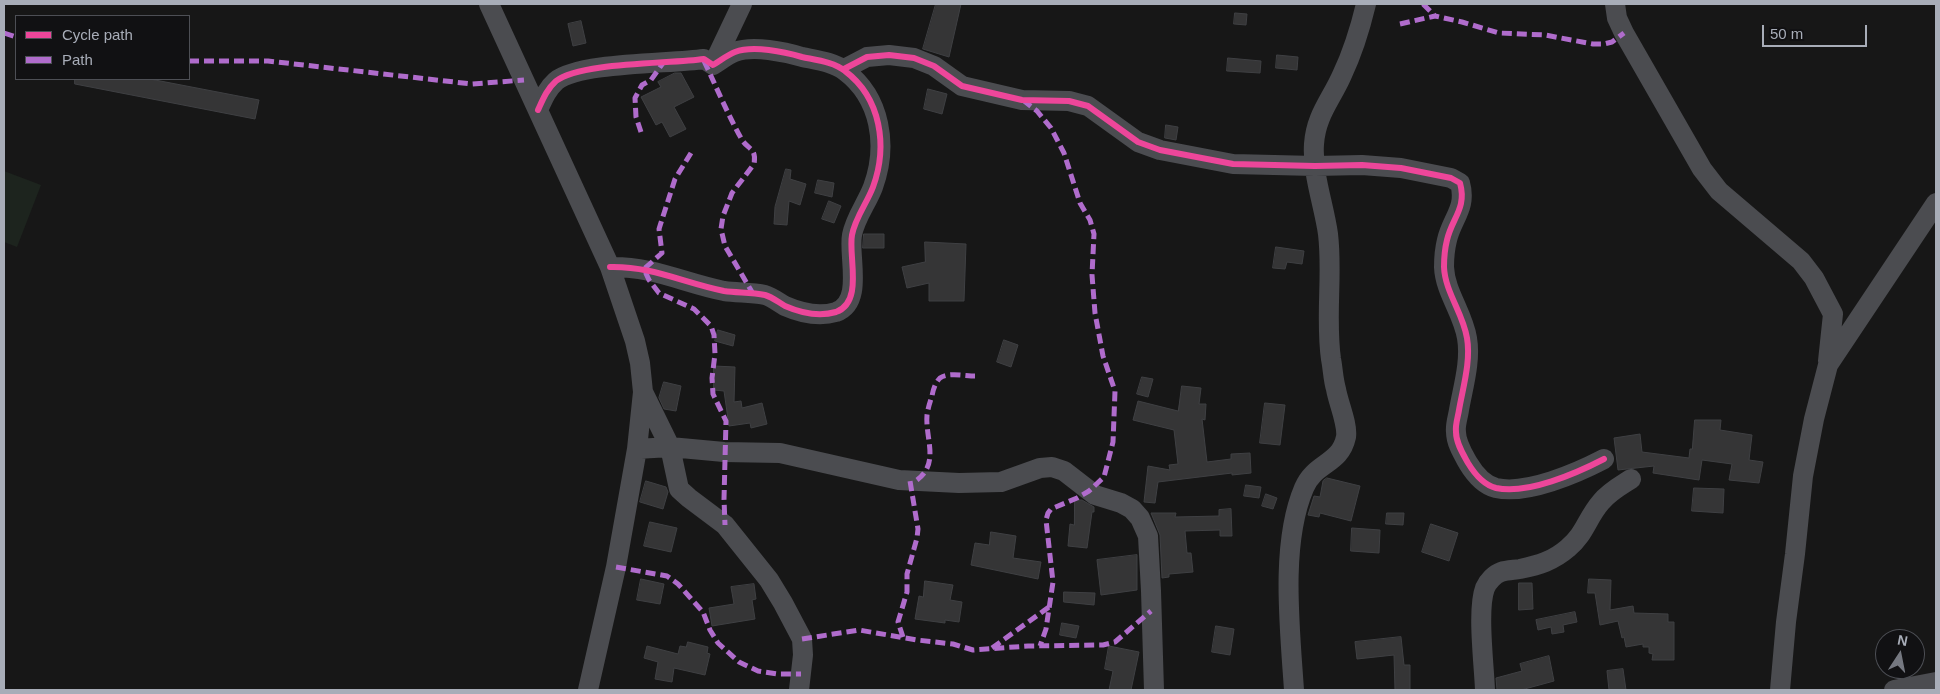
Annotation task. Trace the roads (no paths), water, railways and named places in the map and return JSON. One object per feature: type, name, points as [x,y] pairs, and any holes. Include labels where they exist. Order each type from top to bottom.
[{"type":"street","points":[[489,4],[610,267],[635,341],[640,363],[643,392],[637,449],[616,567],[588,690]]},
{"type":"street","points":[[712,65],[742,4]]},
{"type":"street","points":[[1294,690],[1288,578],[1296,510],[1304,487],[1312,474],[1336,457],[1346,435],[1335,388],[1330,353],[1328,323],[1330,261],[1328,234],[1315,166],[1316,126],[1322,110],[1342,77],[1358,39],[1366,4]]},
{"type":"street","points":[[1615,4],[1617,18],[1624,33],[1702,169],[1719,191],[1801,261],[1822,291],[1833,314],[1828,366],[1814,419],[1803,476],[1780,690]]},
{"type":"street","points":[[610,267],[644,269],[726,291],[752,292],[768,296],[802,312],[821,315],[838,311],[849,300],[853,286],[852,236],[873,187],[879,167],[881,147],[878,119],[873,104],[865,90],[844,69],[822,61],[781,51],[737,51],[712,65]]},
{"type":"street","points":[[844,69],[867,57],[889,55],[914,58],[934,66],[962,86],[1022,100],[1069,101],[1088,106],[1138,142],[1160,150],[1233,164],[1362,165],[1401,168],[1452,178],[1460,183],[1463,193],[1460,208],[1447,239],[1444,266],[1448,286],[1461,316],[1467,339],[1467,359],[1456,432],[1459,447],[1470,466],[1482,480],[1495,488],[1525,487],[1568,477],[1604,459]]},
{"type":"street","points":[[538,110],[548,88],[569,73],[590,69],[704,59],[712,65]]},
{"type":"street","points":[[1828,366],[1936,203]]},
{"type":"street","points":[[643,392],[670,447],[679,488],[688,498],[725,525],[769,580],[784,603],[802,639],[803,655],[799,690]]},
{"type":"street","points":[[637,449],[670,447],[724,452],[780,453],[899,480],[959,483],[1001,482],[1040,468],[1052,467],[1064,471],[1095,495],[1132,508],[1140,518],[1148,536],[1154,690]]},
{"type":"street","points":[[1485,690],[1482,602],[1485,588],[1489,581],[1500,572],[1539,565],[1551,561],[1562,554],[1581,537],[1592,514],[1601,502],[1612,491],[1631,478]]},
{"type":"street","points":[[1894,690],[1936,682]]}]
